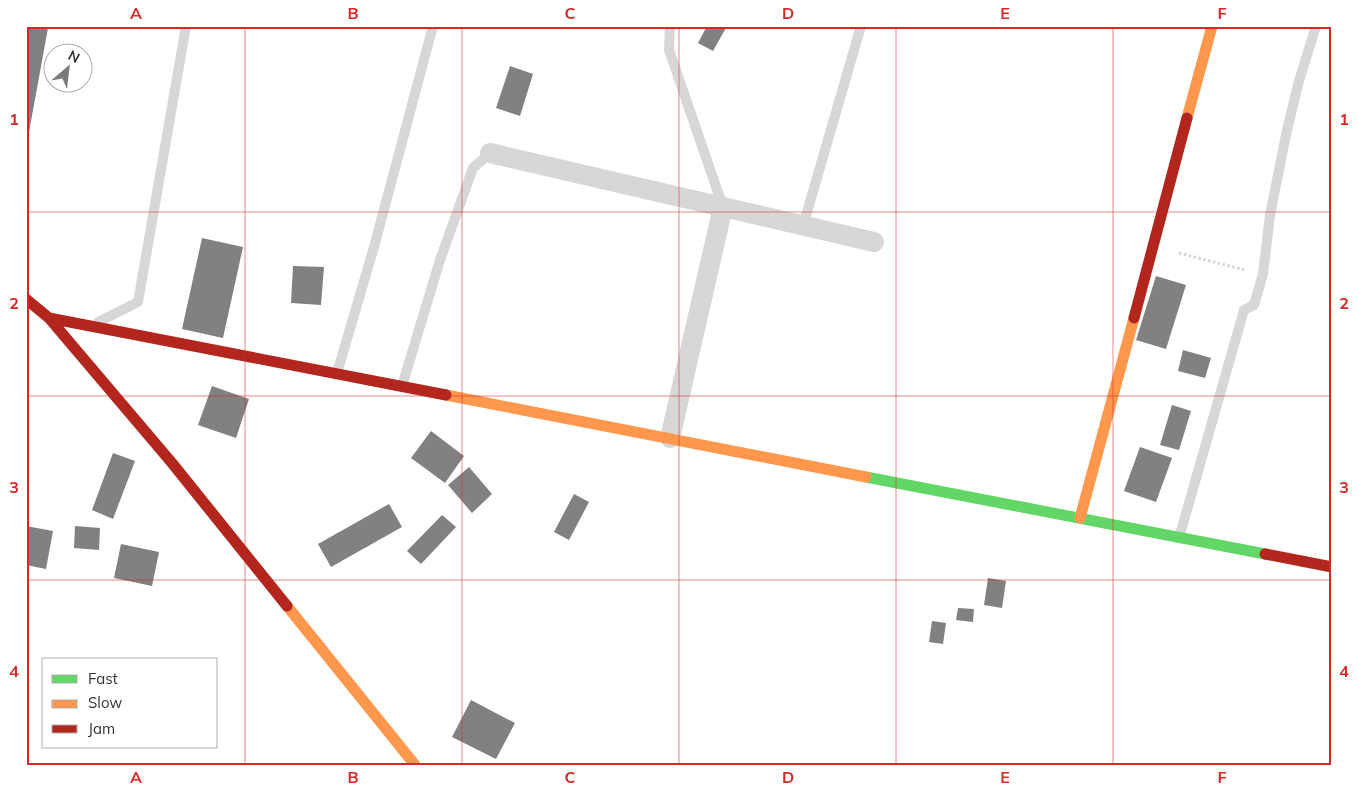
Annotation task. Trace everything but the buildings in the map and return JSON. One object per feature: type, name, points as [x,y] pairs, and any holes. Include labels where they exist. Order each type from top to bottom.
[{"type":"street","points":[[1080,518],[1212,26]]},
{"type":"street","points":[[490,153],[874,242]]},
{"type":"street","points":[[670,438],[723,207]]},
{"type":"street","points":[[26,299],[49,318],[172,463],[415,765]]},
{"type":"street","points":[[49,318],[1332,567]]},
{"type":"lane","points":[[91,326],[138,302],[186,26]]},
{"type":"lane","points":[[337,374],[374,248],[433,26]]},
{"type":"lane","points":[[670,26],[669,50],[723,207]]},
{"type":"lane","points":[[803,226],[861,26]]},
{"type":"lane","points":[[1179,538],[1244,310],[1254,305],[1263,274],[1270,215],[1287,130],[1299,81],[1316,26]]},
{"type":"lane","points":[[402,387],[440,260],[473,168],[490,153]]},
{"type":"path","points":[[1177,253],[1263,274]]},
{"type":"traffic: fast","points":[[866,477],[1265,554]]},
{"type":"traffic: slow","points":[[1187,118],[1212,26]]},
{"type":"traffic: slow","points":[[1080,518],[1134,318]]},
{"type":"traffic: slow","points":[[446,395],[866,477]]},
{"type":"traffic: slow","points":[[287,606],[415,765]]},
{"type":"traffic: jam","points":[[1134,318],[1187,118]]},
{"type":"traffic: jam","points":[[26,299],[49,318],[172,463],[287,606]]},
{"type":"traffic: jam","points":[[49,318],[446,395]]},
{"type":"traffic: jam","points":[[1265,554],[1332,567]]}]
